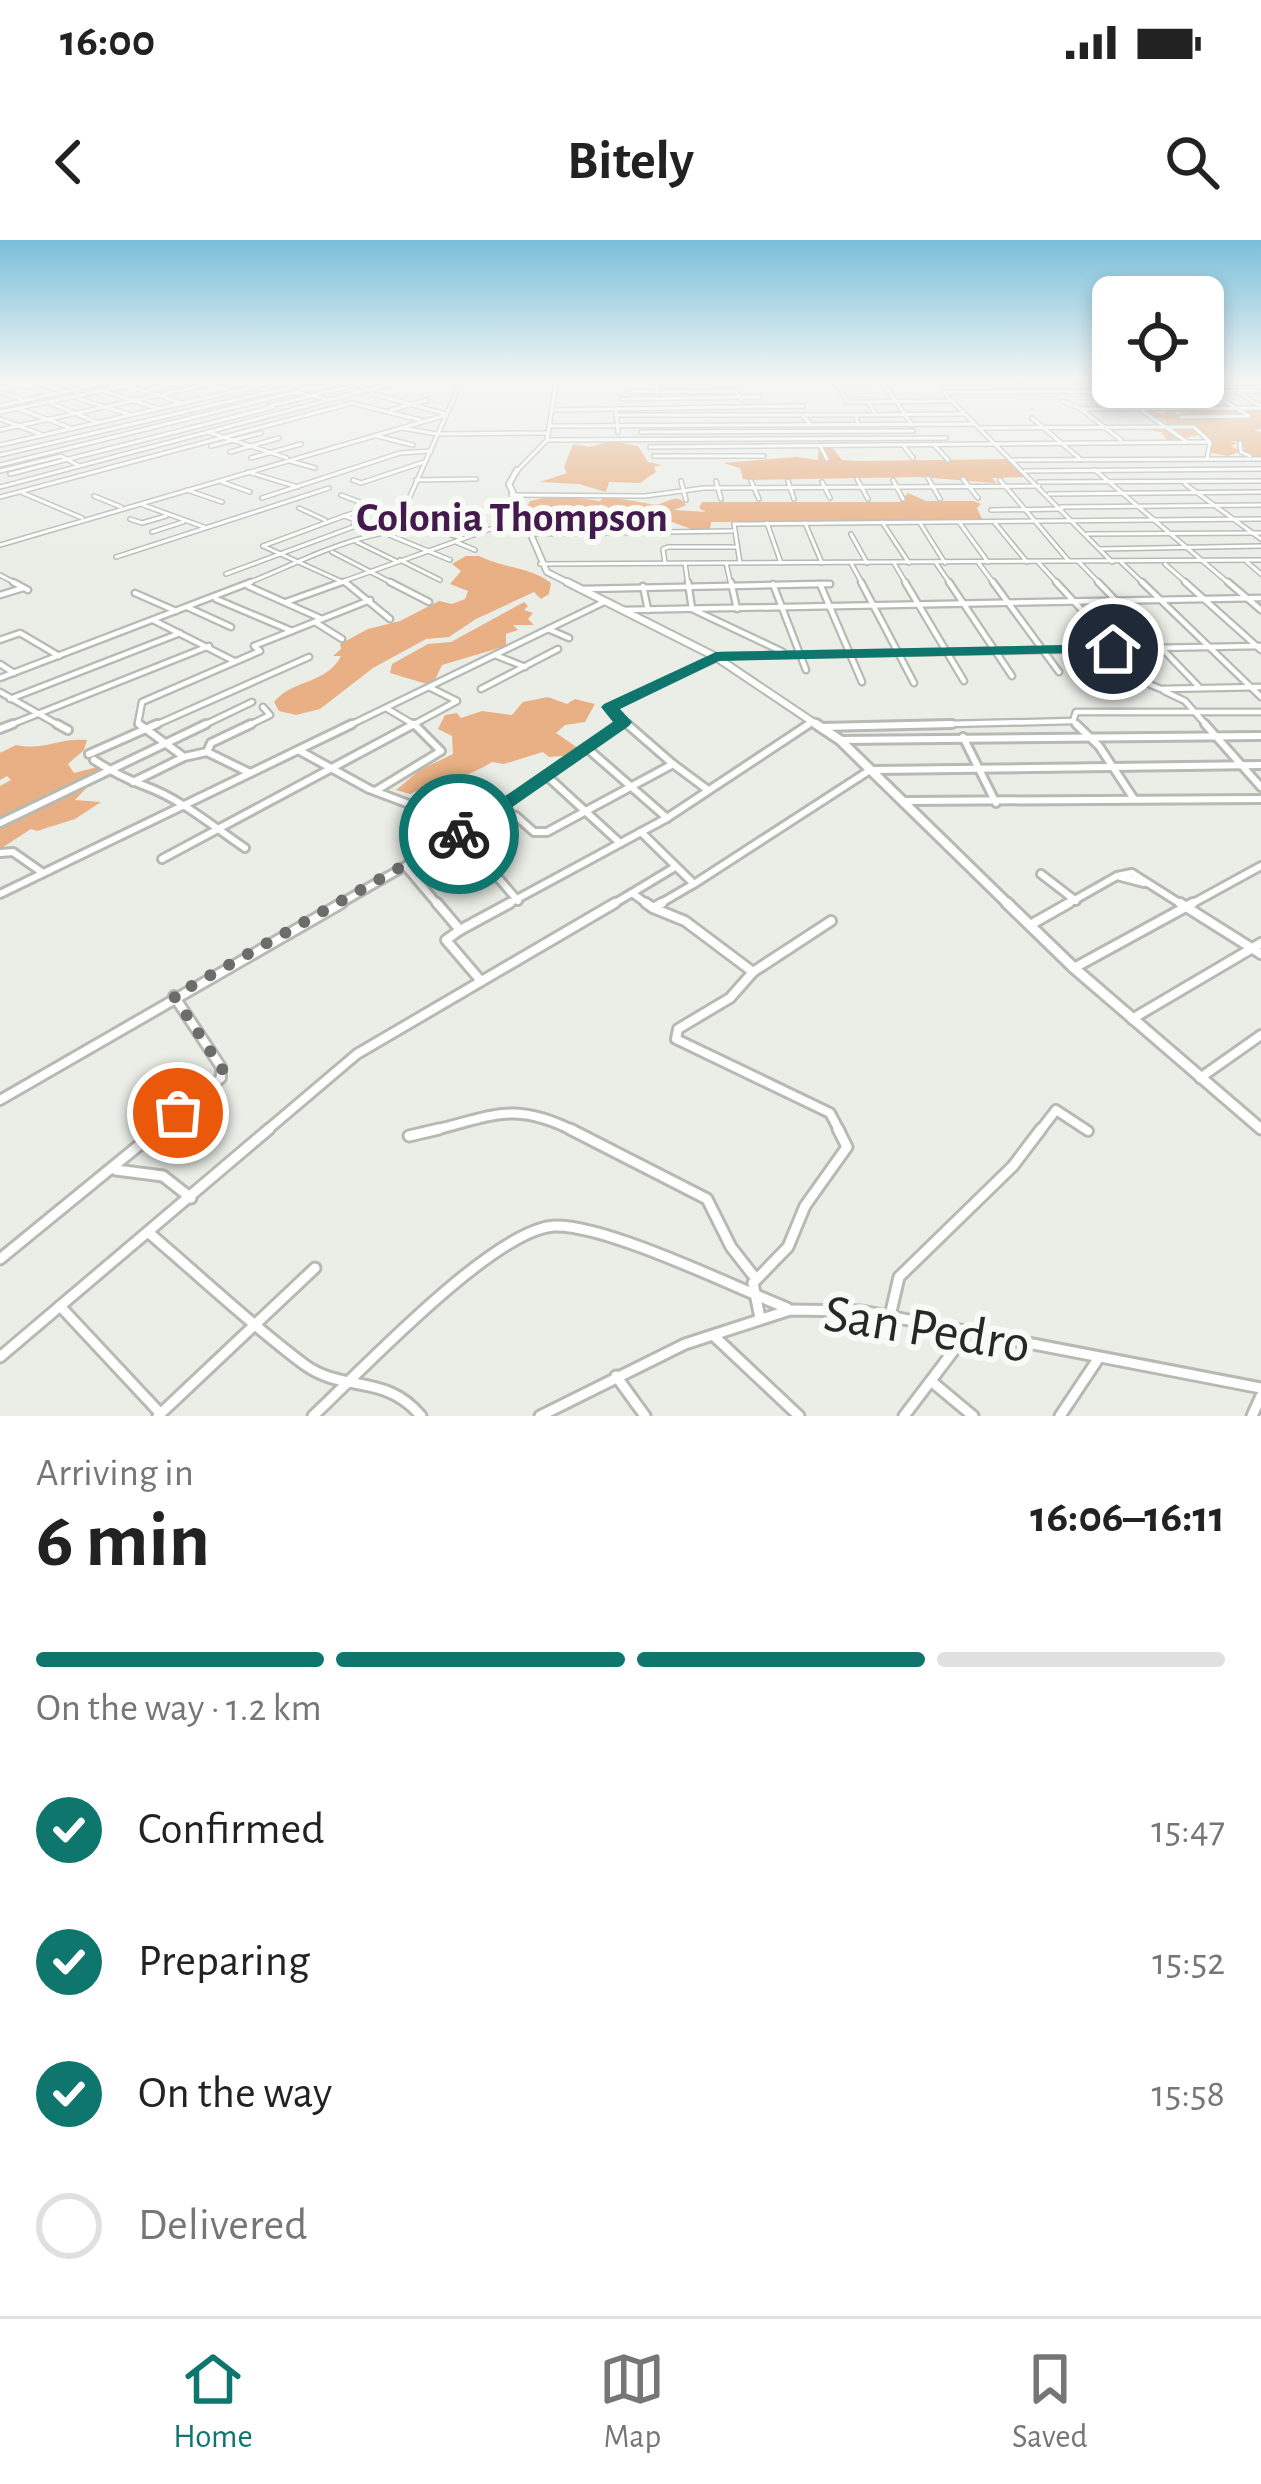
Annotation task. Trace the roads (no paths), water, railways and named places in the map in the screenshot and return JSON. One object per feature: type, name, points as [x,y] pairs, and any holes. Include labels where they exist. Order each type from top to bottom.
[{"type":"main road","points":[[545,437],[512,476],[511,495],[540,564],[580,590],[716,657],[840,740],[1074,968],[1261,1129]]},
{"type":"street","points":[[0,442],[36,437]]},
{"type":"street","points":[[0,455],[77,437]]},
{"type":"street","points":[[3,472],[51,453],[116,437]]},
{"type":"street","points":[[3,472],[157,437]]},
{"type":"street","points":[[180,437],[184,438]]},
{"type":"street","points":[[0,487],[188,437]]},
{"type":"street","points":[[222,437],[315,468]]},
{"type":"street","points":[[0,497],[229,437]]},
{"type":"street","points":[[211,446],[245,437]]},
{"type":"street","points":[[0,545],[367,437]]},
{"type":"street","points":[[381,437],[413,445]]},
{"type":"street","points":[[394,530],[436,437]]},
{"type":"street","points":[[602,437],[784,446],[819,442]]},
{"type":"street","points":[[686,437],[690,459]]},
{"type":"street","points":[[733,437],[740,458]]},
{"type":"street","points":[[780,437],[788,457]]},
{"type":"street","points":[[817,437],[826,459]]},
{"type":"street","points":[[866,437],[880,458]]},
{"type":"street","points":[[988,437],[1112,562]]},
{"type":"street","points":[[1053,437],[1261,610]]},
{"type":"street","points":[[1083,437],[1090,442]]},
{"type":"street","points":[[1117,437],[1124,442]]},
{"type":"street","points":[[1147,437],[1155,442]]},
{"type":"street","points":[[1179,437],[1187,442]]},
{"type":"street","points":[[1205,437],[1210,442]]},
{"type":"street","points":[[230,452],[279,438]]},
{"type":"street","points":[[735,443],[946,439]]},
{"type":"street","points":[[22,440],[51,453]]},
{"type":"street","points":[[870,442],[1210,442]]},
{"type":"street","points":[[1207,459],[1210,442]]},
{"type":"street","points":[[650,447],[687,443]]},
{"type":"street","points":[[1240,443],[1244,456]]},
{"type":"street","points":[[251,458],[301,444]]},
{"type":"street","points":[[903,445],[913,458]]},
{"type":"street","points":[[934,445],[948,460]]},
{"type":"street","points":[[1029,445],[1036,451]]},
{"type":"street","points":[[262,498],[402,452],[431,451]]},
{"type":"street","points":[[654,456],[764,456]]},
{"type":"street","points":[[1012,460],[1260,458]]},
{"type":"street","points":[[1154,459],[1259,538]]},
{"type":"street","points":[[1227,459],[1260,482]]},
{"type":"street","points":[[66,460],[94,472]]},
{"type":"street","points":[[353,480],[361,483],[426,462]]},
{"type":"street","points":[[339,466],[362,473]]},
{"type":"street","points":[[1024,471],[1261,469]]},
{"type":"street","points":[[247,472],[313,494]]},
{"type":"street","points":[[928,478],[940,499]]},
{"type":"street","points":[[963,478],[978,498]]},
{"type":"street","points":[[416,480],[476,479]]},
{"type":"street","points":[[857,479],[868,499]]},
{"type":"street","points":[[892,480],[903,499]]},
{"type":"street","points":[[1000,480],[1070,562]]},
{"type":"street","points":[[218,481],[250,492]]},
{"type":"street","points":[[680,481],[686,500]]},
{"type":"street","points":[[511,495],[638,496],[717,484],[897,487],[1260,482]]},
{"type":"street","points":[[717,484],[722,500]]},
{"type":"street","points":[[753,484],[759,499]]},
{"type":"street","points":[[789,484],[794,499]]},
{"type":"street","points":[[823,484],[830,498]]},
{"type":"street","points":[[116,557],[329,488]]},
{"type":"street","points":[[187,490],[222,502]]},
{"type":"street","points":[[22,493],[86,520]]},
{"type":"street","points":[[1047,494],[1261,493]]},
{"type":"street","points":[[341,495],[378,510]]},
{"type":"street","points":[[94,496],[125,508]]},
{"type":"street","points":[[140,504],[207,528]]},
{"type":"street","points":[[991,510],[1261,506]]},
{"type":"street","points":[[298,508],[329,521]]},
{"type":"street","points":[[390,619],[342,579],[263,546],[344,516],[402,511]]},
{"type":"street","points":[[130,519],[142,523],[169,514]]},
{"type":"street","points":[[226,574],[352,527],[356,520],[344,516]]},
{"type":"street","points":[[740,563],[732,524],[1261,519]]},
{"type":"street","points":[[152,532],[187,521]]},
{"type":"street","points":[[959,522],[988,562]]},
{"type":"street","points":[[994,522],[1028,562]]},
{"type":"street","points":[[805,523],[822,561]]},
{"type":"street","points":[[882,523],[909,563]]},
{"type":"street","points":[[920,523],[945,562]]},
{"type":"street","points":[[286,602],[496,526],[523,524]]},
{"type":"street","points":[[767,524],[781,563]]},
{"type":"street","points":[[0,678],[382,532],[434,528],[461,538]]},
{"type":"street","points":[[484,531],[500,537]]},
{"type":"street","points":[[527,534],[732,531]]},
{"type":"street","points":[[382,532],[450,560]]},
{"type":"street","points":[[850,534],[867,563]]},
{"type":"street","points":[[1087,534],[1259,538]]},
{"type":"street","points":[[1098,547],[1185,547],[1259,538]]},
{"type":"street","points":[[411,544],[425,539]]},
{"type":"street","points":[[454,541],[475,550]]},
{"type":"street","points":[[356,542],[440,580]]},
{"type":"street","points":[[665,563],[663,549],[668,547],[735,547]]},
{"type":"street","points":[[332,553],[429,602]]},
{"type":"street","points":[[1244,560],[1261,574]]},
{"type":"street","points":[[540,564],[1261,560]]},
{"type":"street","points":[[1162,561],[1259,647]]},
{"type":"street","points":[[978,562],[1060,672]]},
{"type":"street","points":[[1038,562],[1139,677],[1185,701],[1261,788]]},
{"type":"street","points":[[1078,562],[1201,688]]},
{"type":"street","points":[[1121,562],[1261,697]]},
{"type":"street","points":[[685,563],[692,609]]},
{"type":"street","points":[[726,563],[737,609]]},
{"type":"street","points":[[851,563],[914,683]]},
{"type":"street","points":[[894,563],[964,681]]},
{"type":"street","points":[[936,563],[1012,676]]},
{"type":"street","points":[[0,596],[26,589],[1,576]]},
{"type":"street","points":[[773,584],[806,670]]},
{"type":"street","points":[[820,584],[862,682]]},
{"type":"street","points":[[580,590],[830,584]]},
{"type":"street","points":[[246,585],[286,602],[342,639]]},
{"type":"street","points":[[643,586],[648,610]]},
{"type":"street","points":[[135,593],[176,611]]},
{"type":"street","points":[[213,598],[292,631]]},
{"type":"street","points":[[623,610],[1261,598]]},
{"type":"street","points":[[184,757],[138,723],[142,702],[260,651],[254,646],[370,600]]},
{"type":"street","points":[[0,894],[604,602]]},
{"type":"street","points":[[187,607],[231,627]]},
{"type":"street","points":[[692,609],[787,655]]},
{"type":"street","points":[[152,620],[235,662]]},
{"type":"street","points":[[548,629],[569,638]]},
{"type":"street","points":[[0,640],[20,633],[58,656]]},
{"type":"street","points":[[10,698],[180,633]]},
{"type":"street","points":[[0,730],[209,646]]},
{"type":"street","points":[[708,790],[610,707],[716,657],[1259,647]]},
{"type":"street","points":[[481,689],[558,650]]},
{"type":"street","points":[[495,655],[525,667]]},
{"type":"street","points":[[245,848],[183,807],[145,786],[130,784],[91,757],[309,657]]},
{"type":"street","points":[[0,664],[14,673]]},
{"type":"street","points":[[162,859],[457,701],[429,687]]},
{"type":"street","points":[[1161,689],[1261,687]]},
{"type":"street","points":[[0,692],[68,730]]},
{"type":"street","points":[[0,823],[252,702]]},
{"type":"street","points":[[207,752],[211,743],[270,715],[263,706]]},
{"type":"street","points":[[376,791],[439,755],[440,748],[416,725],[386,708]]},
{"type":"street","points":[[1072,721],[1076,712],[1261,712]]},
{"type":"street","points":[[482,981],[446,940],[667,818],[817,724],[1072,721]]},
{"type":"street","points":[[1072,721],[1099,746],[1134,800]]},
{"type":"street","points":[[0,1100],[460,834],[623,722]]},
{"type":"street","points":[[840,740],[1261,736]]},
{"type":"street","points":[[962,737],[996,803]]},
{"type":"street","points":[[588,749],[667,818]]},
{"type":"street","points":[[300,751],[376,791],[470,827]]},
{"type":"street","points":[[130,784],[184,757],[207,752],[252,774]]},
{"type":"street","points":[[495,812],[516,816],[542,833],[673,764]]},
{"type":"street","points":[[653,908],[874,769],[1261,765]]},
{"type":"street","points":[[548,777],[620,843]]},
{"type":"street","points":[[905,801],[1261,799]]},
{"type":"street","points":[[641,832],[694,884]]},
{"type":"street","points":[[460,834],[518,901]]},
{"type":"street","points":[[0,853],[8,849],[43,873]]},
{"type":"street","points":[[405,866],[460,930]]},
{"type":"street","points":[[1074,968],[1261,866]]},
{"type":"street","points":[[0,1357],[357,1054],[675,867]]},
{"type":"street","points":[[1029,926],[1117,876],[1132,873],[1258,948]]},
{"type":"street","points":[[1041,874],[1076,901]]},
{"type":"street","points":[[632,893],[685,921],[753,972]]},
{"type":"street","points":[[760,1318],[754,1296],[756,1279],[788,1247],[805,1206],[847,1147],[830,1113],[676,1039],[678,1029],[742,991],[753,972],[831,921]]},
{"type":"street","points":[[1132,1019],[1258,948]]},
{"type":"street","points":[[0,1259],[116,1170],[135,1147],[223,1075],[174,996]]},
{"type":"street","points":[[1199,1079],[1261,1035]]},
{"type":"street","points":[[890,1316],[899,1277],[1013,1166],[1056,1111],[1088,1131]]},
{"type":"street","points":[[410,1136],[516,1112],[539,1113],[707,1198],[731,1247],[756,1279]]},
{"type":"street","points":[[116,1170],[163,1176],[191,1198]]},
{"type":"street","points":[[313,1416],[448,1289],[529,1232],[553,1226],[592,1230],[790,1310]]},
{"type":"street","points":[[148,1233],[309,1368],[403,1393],[422,1416]]},
{"type":"street","points":[[60,1306],[160,1415],[316,1268]]},
{"type":"street","name":"San Pedro","points":[[540,1416],[713,1334],[790,1310],[862,1311],[1261,1392]]},
{"type":"street","points":[[713,1334],[799,1416]]},
{"type":"street","points":[[904,1416],[968,1334]]},
{"type":"street","points":[[1060,1416],[1098,1360]]},
{"type":"street","points":[[616,1376],[646,1416]]},
{"type":"street","points":[[931,1381],[973,1416]]},
{"type":"street","points":[[1252,1416],[1261,1392]]},
{"type":"district","name":"Colonia Thompson","points":[[512,518]]}]
